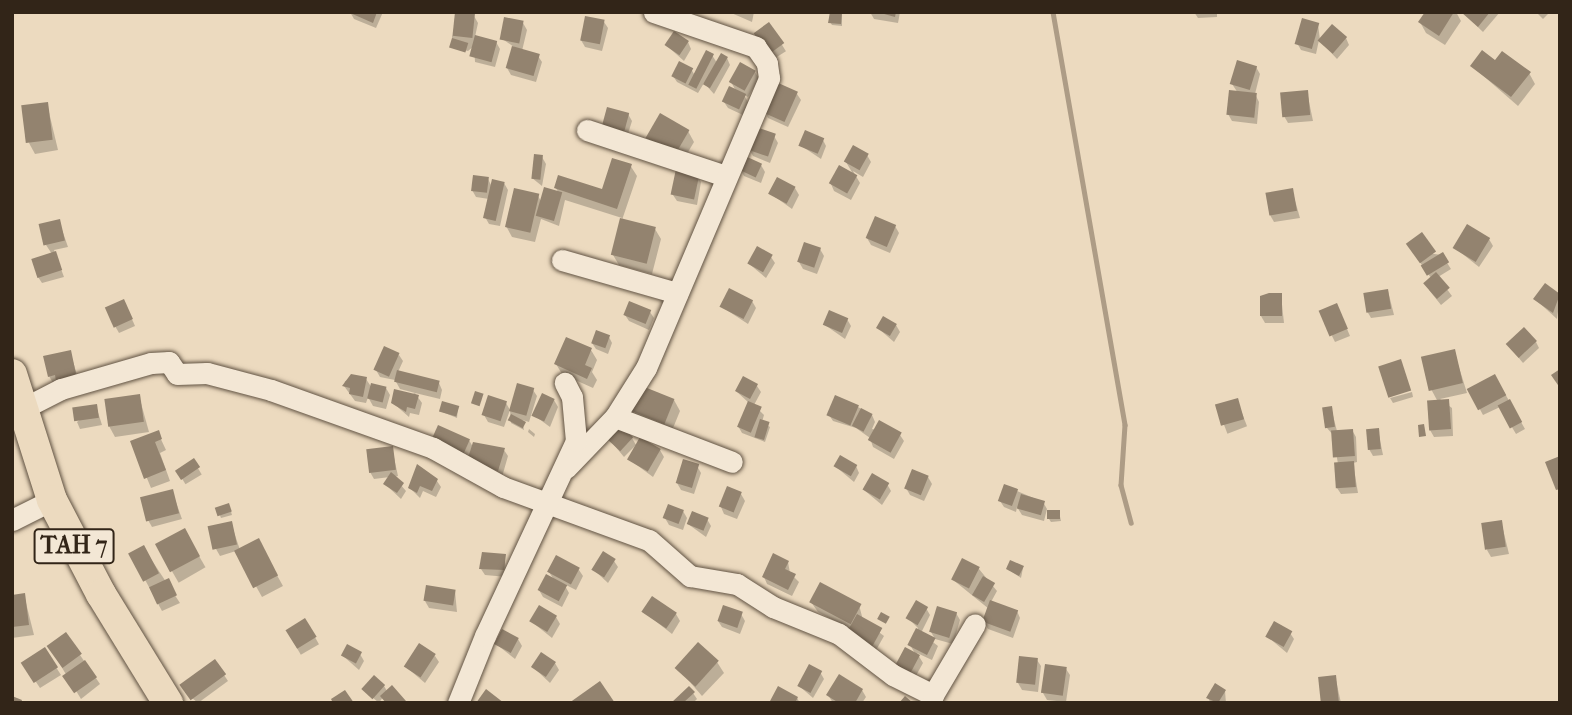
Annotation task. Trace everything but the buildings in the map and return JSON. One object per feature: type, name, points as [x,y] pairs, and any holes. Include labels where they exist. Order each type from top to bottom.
[{"type":"highway","name":"TAH 7","points":[[12,374],[52,500],[101,594],[168,703]]},
{"type":"street","points":[[566,468],[615,416],[646,368],[725,176],[767,86],[767,62],[748,43],[654,12]]},
{"type":"street","points":[[587,130],[725,176]]},
{"type":"street","points":[[562,260],[677,293]]},
{"type":"street","points":[[22,409],[61,389],[169,362],[177,374],[207,373],[232,378],[433,448],[503,487],[548,502],[599,525],[649,540],[690,576],[737,584],[774,607],[828,629],[893,675],[933,695],[975,624]]},
{"type":"street","points":[[458,703],[485,636],[566,468],[576,441],[572,397],[565,383]]},
{"type":"street","points":[[615,416],[732,462]]},
{"type":"street","points":[[12,520],[52,500]]},
{"type":"waterway","points":[[1053,12],[1125,425],[1121,485],[1131,523]]}]
